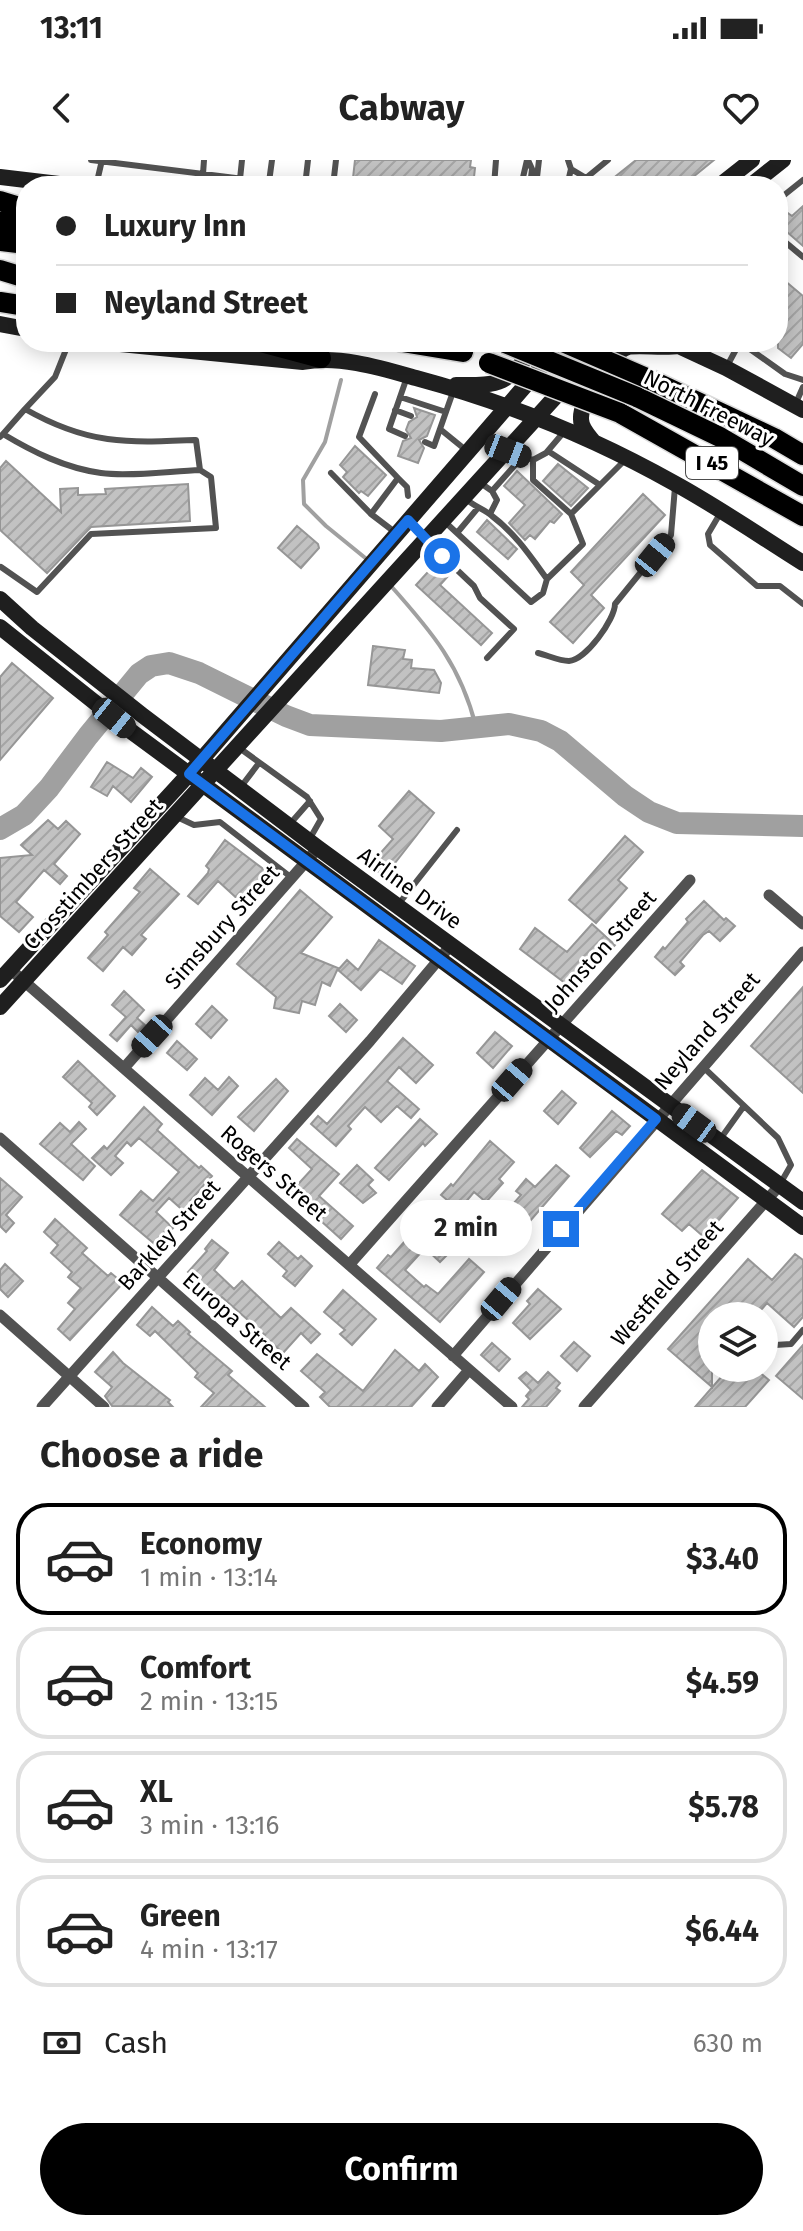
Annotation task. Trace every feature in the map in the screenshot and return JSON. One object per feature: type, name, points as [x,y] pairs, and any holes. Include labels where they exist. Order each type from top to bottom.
[{"type":"highway","points":[[298,352],[321,358]]},
{"type":"highway","name":"North Freeway","points":[[463,352],[620,413],[803,516]]},
{"type":"highway","name":"North Freeway","points":[[525,352],[637,397],[720,437],[803,486]]},
{"type":"highway","name":"North Freeway","points":[[586,352],[774,438],[803,455]]},
{"type":"main road","points":[[766,176],[783,160]]},
{"type":"main road","points":[[730,176],[746,162]]},
{"type":"main road","points":[[202,352],[303,362],[321,358],[382,376],[407,375],[448,387],[593,442],[626,458],[675,483],[803,563]]},
{"type":"main road","points":[[448,387],[488,386],[509,378],[531,352]]},
{"type":"main road","name":"Crosstimbers Street","points":[[5,975],[189,774],[554,352]]},
{"type":"main road","name":"Crosstimbers Street","points":[[0,1007],[427,539],[444,521],[471,504],[515,454],[536,420],[595,352]]},
{"type":"main road","points":[[593,442],[582,427],[582,403],[613,356],[620,352]]},
{"type":"main road","points":[[693,352],[799,407]]},
{"type":"main road","points":[[408,520],[427,539]]},
{"type":"main road","name":"Airline Drive","points":[[0,599],[142,715],[397,906],[548,1039],[803,1227]]},
{"type":"main road","name":"Airline Drive","points":[[0,627],[132,732],[307,861],[560,1026],[803,1202]]},
{"type":"main road","points":[[18,643],[32,628]]},
{"type":"main road","points":[[314,629],[331,643]]},
{"type":"main road","points":[[80,891],[95,903]]},
{"type":"street","name":"Simsbury Street","points":[[124,1068],[307,861],[313,844]]},
{"type":"street","name":"Johnston Street","points":[[349,1265],[690,880]]},
{"type":"street","points":[[769,895],[803,924]]},
{"type":"street","name":"Barkley Street","points":[[42,1407],[446,952]]},
{"type":"street","name":"Neyland Street","points":[[453,1356],[803,952]]},
{"type":"street","name":"Rogers Street","points":[[5,975],[25,981],[512,1407]]},
{"type":"street","name":"Europa Street","points":[[0,1138],[304,1407]]},
{"type":"street","name":"Westfield Street","points":[[584,1407],[780,1185]]},
{"type":"street","points":[[0,1315],[104,1407]]},
{"type":"street","points":[[437,1407],[469,1370]]},
{"type":"lane","points":[[91,160],[218,176]]},
{"type":"lane","points":[[203,174],[204,160]]},
{"type":"lane","points":[[568,160],[571,169],[579,176]]},
{"type":"lane","points":[[592,176],[608,160]]},
{"type":"lane","points":[[569,176],[571,169]]},
{"type":"lane","points":[[0,567],[37,592],[91,534],[216,528],[211,477],[200,470],[102,473],[32,452],[2,435],[55,377],[65,352]]},
{"type":"lane","points":[[726,368],[735,352]]},
{"type":"lane","points":[[754,352],[785,374],[803,380]]},
{"type":"lane","points":[[405,436],[389,429],[407,375]]},
{"type":"lane","points":[[425,442],[434,446],[446,412],[448,387]]},
{"type":"lane","points":[[799,407],[803,387]]},
{"type":"lane","points":[[375,394],[359,437],[407,487],[408,496]]},
{"type":"lane","points":[[400,397],[446,412]]},
{"type":"lane","points":[[25,409],[76,432],[123,443],[196,440],[200,470]]},
{"type":"lane","points":[[395,410],[411,416]]},
{"type":"lane","points":[[432,423],[467,451]]},
{"type":"lane","points":[[515,454],[533,460],[548,451],[564,431]]},
{"type":"lane","points":[[548,451],[600,485]]},
{"type":"lane","points":[[571,514],[626,458]]},
{"type":"lane","points":[[444,521],[531,602],[543,593],[547,579],[583,544],[571,514],[533,480],[533,460]]},
{"type":"lane","points":[[331,473],[391,539]]},
{"type":"lane","points":[[371,514],[398,478]]},
{"type":"lane","points":[[538,653],[569,661],[585,654],[615,614],[615,604],[671,535],[675,483]]},
{"type":"lane","points":[[485,487],[497,500],[490,514]]},
{"type":"lane","points":[[457,533],[471,504],[490,514],[523,545],[547,579]]},
{"type":"lane","points":[[721,512],[708,537],[710,545],[757,586],[780,586],[803,604]]},
{"type":"lane","points":[[427,539],[442,556]]},
{"type":"lane","points":[[455,568],[474,586],[480,598],[514,629],[487,658]]},
{"type":"lane","points":[[238,747],[310,801],[321,819],[313,844]]},
{"type":"lane","points":[[240,788],[259,763]]},
{"type":"lane","points":[[289,825],[310,801]]},
{"type":"lane","points":[[175,816],[194,825],[217,821],[230,803]]},
{"type":"lane","points":[[217,821],[292,878]]},
{"type":"lane","points":[[397,906],[457,830]]},
{"type":"lane","points":[[272,862],[285,845]]},
{"type":"lane","points":[[702,1066],[778,1138],[791,1165],[780,1185]]},
{"type":"lane","points":[[719,1141],[744,1106]]},
{"type":"lane","points":[[778,1345],[791,1344],[803,1330]]},
{"type":"building","points":[[355,160],[471,160],[470,167],[475,168],[474,176],[353,176]]},
{"type":"building","points":[[636,160],[714,160],[694,176],[616,176]]},
{"type":"building","points":[[803,206],[803,246],[788,233],[788,213],[792,216]]},
{"type":"building","points":[[788,283],[803,296],[803,344],[791,358],[783,352],[788,352]]},
{"type":"building","points":[[414,408],[435,415],[427,436],[419,440],[424,448],[418,463],[398,456],[403,441],[411,438],[406,430],[409,422],[417,417]]},
{"type":"building","points":[[355,446],[386,475],[368,496],[361,491],[359,493],[343,477],[347,472],[340,465]]},
{"type":"building","points":[[6,461],[61,512],[60,489],[78,488],[78,495],[106,494],[105,489],[188,484],[190,521],[91,527],[47,573],[0,530],[0,468]]},
{"type":"building","points":[[558,464],[588,488],[571,506],[543,481]]},
{"type":"building","points":[[517,471],[562,514],[554,523],[550,521],[535,539],[530,535],[525,540],[509,523],[525,505],[504,486]]},
{"type":"building","points":[[643,494],[665,515],[591,595],[604,608],[573,643],[550,622],[584,585],[571,572]]},
{"type":"building","points":[[487,520],[517,549],[508,559],[477,532]]},
{"type":"building","points":[[297,526],[319,548],[301,568],[278,548]]},
{"type":"building","points":[[448,551],[460,562],[450,564],[451,573],[440,585],[492,633],[481,645],[416,585],[438,561],[446,560]]},
{"type":"building","points":[[373,646],[405,650],[403,659],[412,660],[411,668],[434,670],[441,683],[439,693],[368,685]]},
{"type":"building","points":[[12,663],[53,698],[0,760],[0,677]]},
{"type":"building","points":[[107,762],[133,778],[141,768],[152,777],[131,802],[113,786],[107,796],[91,787]]},
{"type":"building","points":[[409,791],[434,813],[384,877],[370,865],[393,839],[379,826]]},
{"type":"building","points":[[48,820],[58,829],[66,821],[80,834],[54,864],[67,876],[60,884],[44,870],[16,902],[33,917],[19,932],[0,916],[0,858],[32,855],[21,845]]},
{"type":"building","points":[[625,836],[643,852],[618,880],[627,888],[596,923],[569,900]]},
{"type":"building","points":[[225,840],[270,874],[254,895],[251,893],[242,903],[218,881],[198,904],[188,896],[208,873],[206,866]]},
{"type":"building","points":[[150,869],[179,894],[141,935],[146,939],[132,955],[123,947],[103,971],[88,958],[108,935],[105,932],[140,892],[134,888]]},
{"type":"building","points":[[300,890],[332,917],[301,953],[338,968],[330,986],[322,982],[315,1005],[302,1001],[299,1013],[274,1008],[276,997],[237,964]]},
{"type":"building","points":[[704,901],[735,926],[720,941],[709,931],[703,935],[680,962],[684,966],[675,975],[655,957]]},
{"type":"building","points":[[592,924],[615,945],[606,955],[598,948],[583,964],[588,968],[573,989],[520,949],[535,928],[567,952]]},
{"type":"building","points":[[379,940],[415,966],[402,984],[380,969],[361,990],[338,970],[347,960],[358,970]]},
{"type":"building","points":[[803,987],[803,1093],[751,1046]]},
{"type":"building","points":[[124,991],[144,1010],[137,1018],[145,1025],[138,1032],[131,1025],[117,1041],[110,1035],[126,1017],[112,1005]]},
{"type":"building","points":[[340,1004],[357,1020],[346,1032],[329,1016]]},
{"type":"building","points":[[212,1006],[227,1020],[211,1038],[196,1024]]},
{"type":"building","points":[[495,1032],[512,1046],[493,1068],[477,1053]]},
{"type":"building","points":[[403,1038],[433,1065],[416,1083],[399,1067],[387,1081],[419,1109],[411,1118],[397,1106],[381,1122],[365,1107],[336,1146],[311,1124],[318,1116],[327,1124]]},
{"type":"building","points":[[177,1041],[197,1059],[187,1070],[167,1053]]},
{"type":"building","points":[[78,1061],[115,1096],[97,1115],[89,1107],[92,1103],[63,1077]]},
{"type":"building","points":[[229,1077],[238,1086],[212,1115],[190,1095],[205,1078],[218,1090]]},
{"type":"building","points":[[276,1079],[288,1091],[254,1131],[238,1117]]},
{"type":"building","points":[[562,1091],[576,1103],[558,1124],[544,1111]]},
{"type":"building","points":[[144,1107],[162,1124],[157,1130],[212,1176],[190,1201],[194,1205],[187,1214],[169,1198],[156,1212],[173,1228],[157,1246],[120,1215],[141,1191],[153,1201],[179,1172],[139,1138],[131,1146],[127,1142],[115,1156],[123,1163],[111,1175],[92,1158],[104,1146],[107,1149]]},
{"type":"building","points":[[612,1111],[630,1126],[622,1135],[616,1131],[590,1157],[580,1148]]},
{"type":"building","points":[[420,1119],[437,1134],[425,1146],[423,1143],[389,1180],[375,1168]]},
{"type":"building","points":[[79,1122],[86,1129],[71,1144],[95,1166],[83,1180],[40,1144],[60,1123],[70,1132]]},
{"type":"building","points":[[297,1139],[339,1174],[319,1196],[353,1226],[341,1239],[290,1193],[312,1169],[289,1148]]},
{"type":"building","points":[[490,1141],[514,1162],[499,1179],[503,1183],[486,1202],[474,1192],[459,1210],[441,1195],[451,1184],[453,1186]]},
{"type":"building","points":[[357,1165],[373,1180],[368,1185],[376,1193],[363,1203],[340,1183]]},
{"type":"building","points":[[556,1165],[569,1176],[504,1251],[486,1235],[521,1195],[516,1191],[526,1179],[535,1187]]},
{"type":"building","points":[[702,1170],[738,1198],[704,1237],[689,1224],[682,1231],[662,1214]]},
{"type":"building","points":[[0,1178],[22,1197],[6,1215],[14,1223],[6,1232],[0,1226]]},
{"type":"building","points":[[55,1219],[87,1248],[82,1253],[108,1276],[111,1273],[123,1283],[70,1340],[58,1329],[75,1309],[68,1303],[81,1288],[68,1277],[72,1272],[51,1253],[58,1245],[44,1232]]},
{"type":"building","points":[[420,1220],[436,1234],[431,1240],[447,1255],[440,1262],[425,1248],[405,1270],[424,1287],[426,1285],[438,1294],[469,1259],[484,1272],[440,1322],[377,1268],[388,1255],[391,1257]]},
{"type":"building","points":[[212,1240],[228,1253],[214,1270],[234,1289],[242,1281],[281,1318],[291,1308],[320,1334],[311,1343],[301,1333],[283,1353],[271,1342],[263,1352],[256,1345],[265,1335],[188,1272],[207,1251],[205,1249]]},
{"type":"building","points":[[279,1242],[298,1259],[301,1256],[312,1266],[295,1286],[283,1276],[287,1271],[268,1254]]},
{"type":"building","points":[[795,1254],[803,1260],[803,1317],[794,1327],[778,1313],[778,1302],[710,1302],[748,1259],[772,1280]]},
{"type":"building","points":[[5,1264],[23,1281],[8,1297],[0,1289],[0,1270]]},
{"type":"building","points":[[538,1289],[561,1309],[530,1339],[513,1323],[530,1304],[527,1301]]},
{"type":"building","points":[[343,1290],[376,1319],[352,1345],[340,1334],[345,1330],[324,1312]]},
{"type":"building","points":[[152,1307],[173,1326],[178,1321],[190,1332],[188,1334],[232,1371],[228,1375],[265,1407],[201,1407],[214,1393],[195,1377],[198,1373],[155,1331],[150,1336],[137,1325]]},
{"type":"building","points":[[698,1315],[698,1375],[668,1349]]},
{"type":"building","points":[[574,1342],[590,1356],[577,1371],[561,1356]]},
{"type":"building","points":[[492,1343],[510,1359],[499,1371],[481,1355]]},
{"type":"building","points":[[803,1345],[803,1399],[778,1378],[778,1374]]},
{"type":"building","points":[[395,1350],[419,1371],[425,1364],[438,1377],[411,1407],[330,1407],[320,1397],[325,1392],[301,1371],[317,1354],[363,1391]]},
{"type":"building","points":[[113,1352],[170,1400],[168,1402],[173,1407],[112,1406],[105,1396],[112,1387],[95,1372]]},
{"type":"building","points":[[526,1372],[538,1383],[548,1372],[560,1383],[556,1388],[560,1391],[546,1407],[522,1407],[529,1399],[526,1396],[531,1390],[519,1378]]},
{"type":"building","points":[[717,1382],[767,1382],[745,1407],[695,1407]]},
{"type":"waterway","points":[[341,380],[325,442],[303,480],[304,504],[369,561]]},
{"type":"waterway","points":[[391,586],[443,651],[462,686],[476,727]]},
{"type":"waterway","points":[[0,829],[24,815],[49,788],[139,674],[151,666],[169,663],[199,673],[310,725],[441,731],[509,724],[541,731],[560,741],[625,796],[649,812],[677,823],[803,826]]},
{"type":"route","points":[[442,556],[408,520],[189,774],[656,1119],[561,1229]]}]
